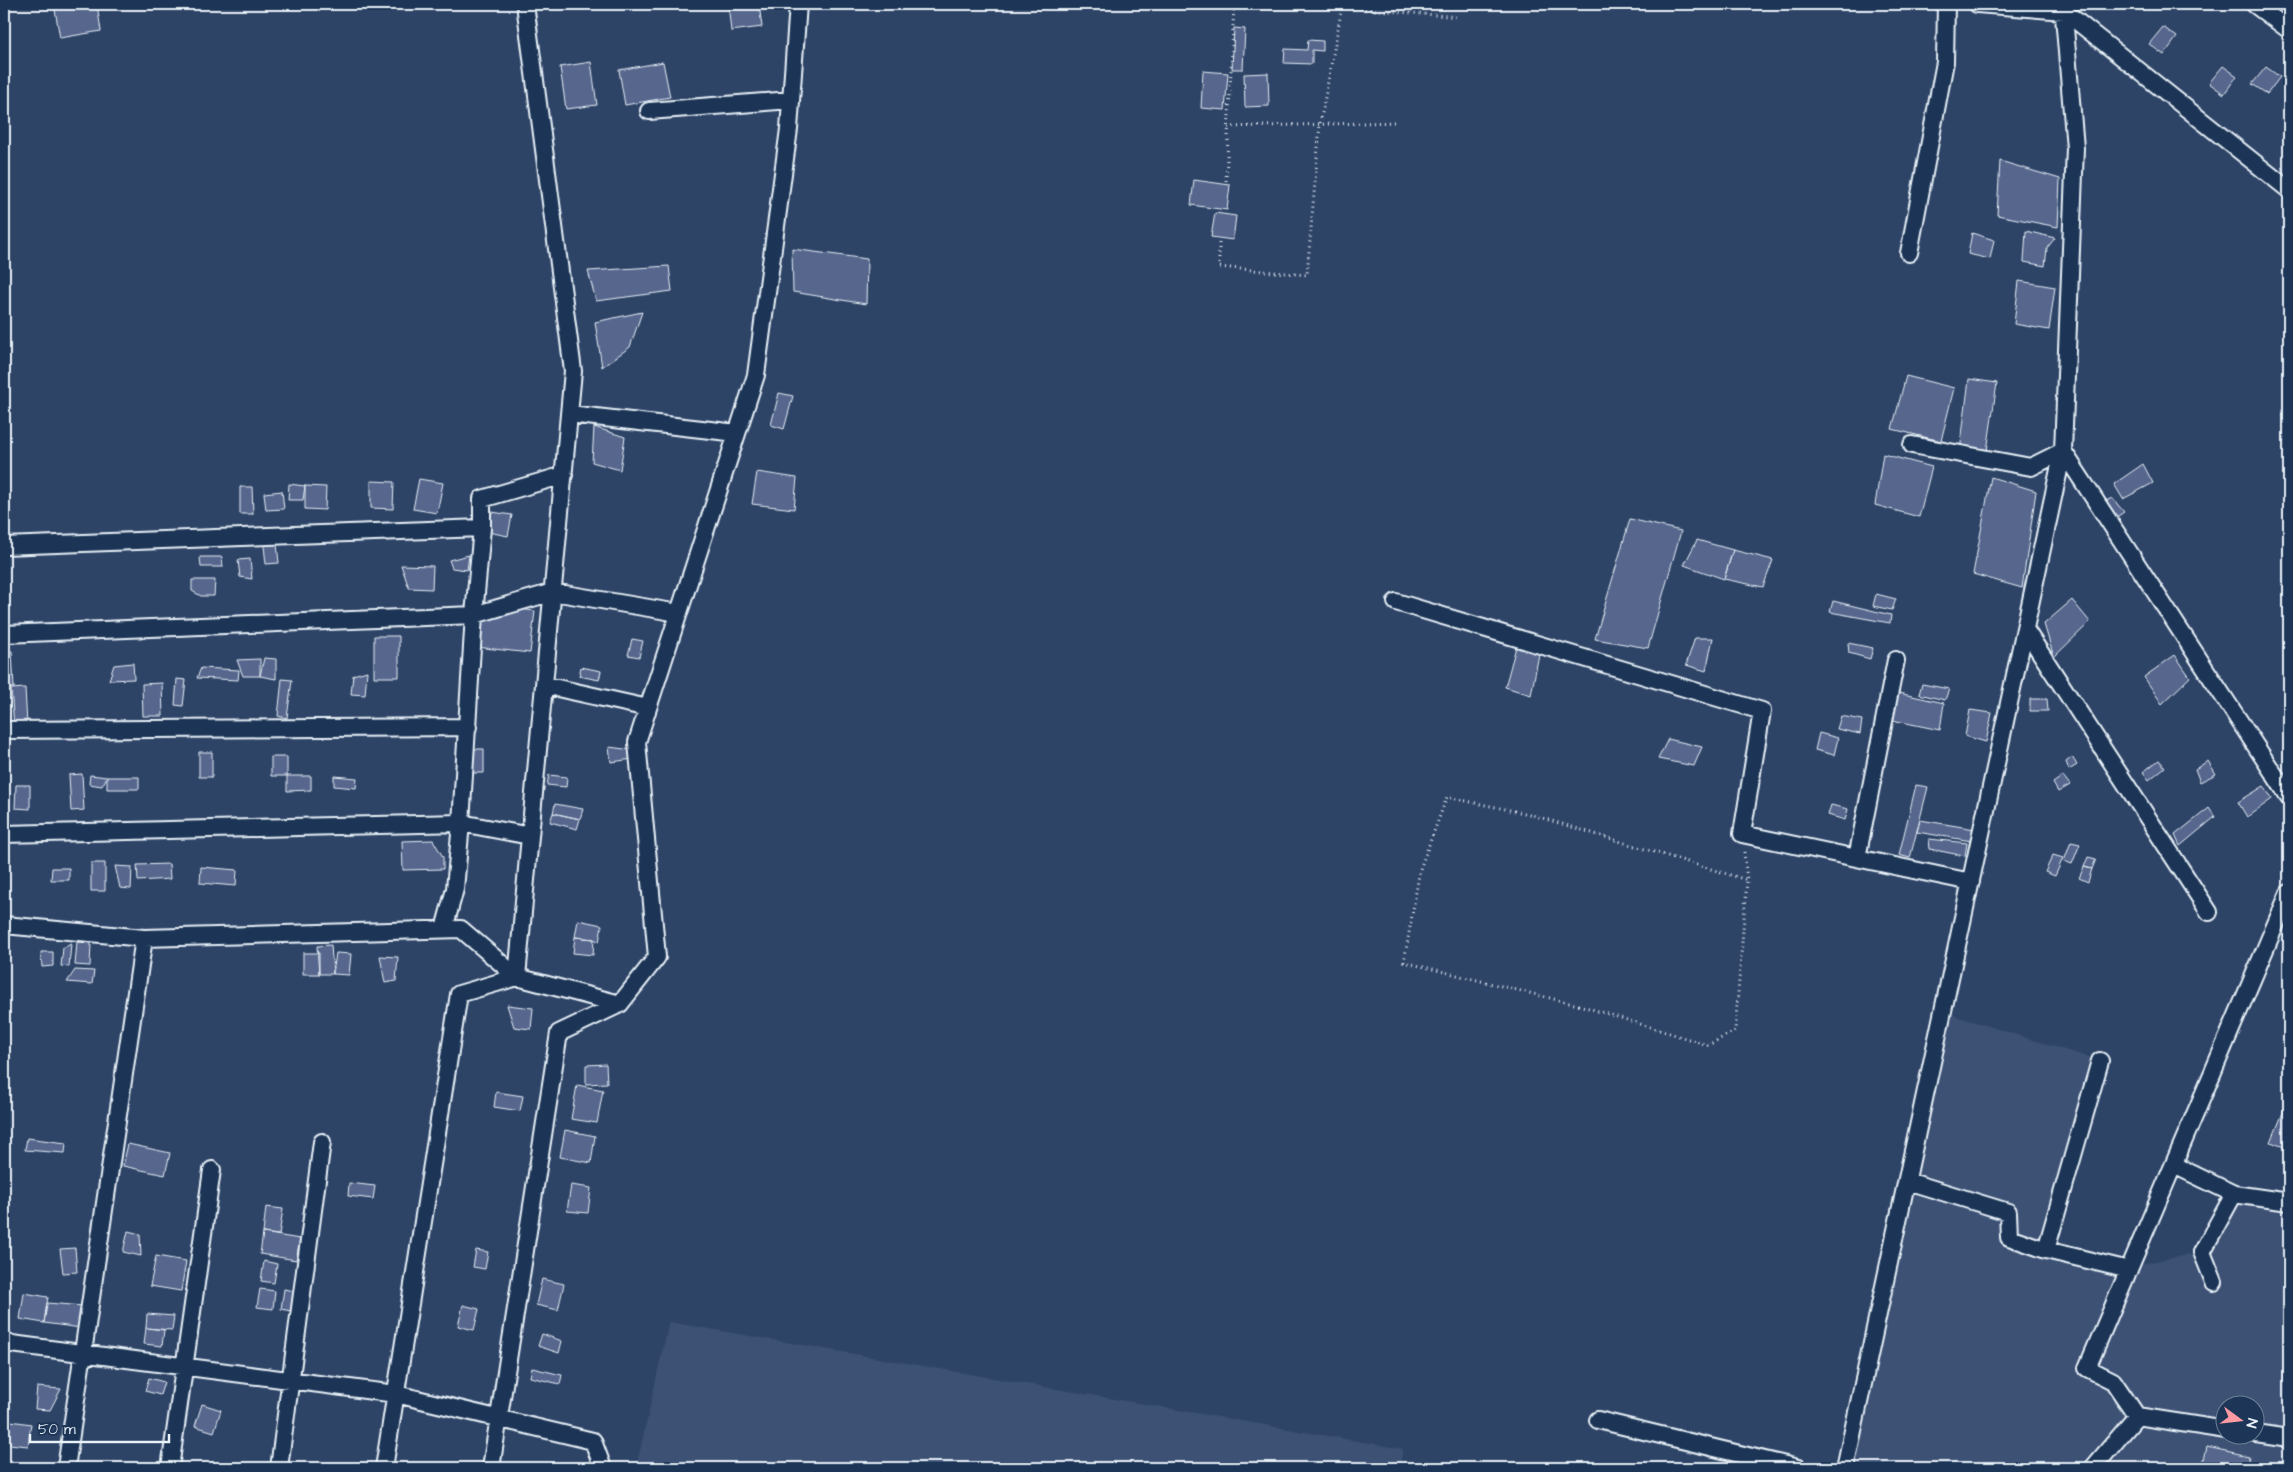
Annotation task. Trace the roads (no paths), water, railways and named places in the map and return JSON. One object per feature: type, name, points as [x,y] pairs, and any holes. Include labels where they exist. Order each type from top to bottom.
[{"type":"street","points":[[517,977],[573,372],[525,4]]},
{"type":"street","points":[[491,1468],[559,1033],[620,1004],[657,957],[637,742],[756,375],[791,100],[798,4]]},
{"type":"street","points":[[1909,253],[1945,62],[1946,4]]},
{"type":"street","points":[[1977,4],[2064,7],[2289,190]]},
{"type":"street","points":[[2254,4],[2289,30]]},
{"type":"street","points":[[1845,1468],[2063,451],[2075,148],[2064,7]]},
{"type":"street","points":[[649,111],[791,100]]},
{"type":"street","points":[[569,414],[737,433]]},
{"type":"street","points":[[1912,445],[2031,467],[2063,451]]},
{"type":"street","points":[[2063,451],[2289,798]]},
{"type":"street","points":[[444,929],[455,889],[461,823],[474,615],[482,528],[482,499],[564,475]]},
{"type":"street","points":[[4,546],[482,528]]},
{"type":"street","points":[[4,634],[474,615],[553,592],[679,613]]},
{"type":"street","points":[[1396,602],[1762,712],[1742,834],[1971,882]]},
{"type":"street","points":[[2025,630],[2209,912]]},
{"type":"street","points":[[1857,858],[1896,660]]},
{"type":"street","points":[[544,685],[648,708]]},
{"type":"street","points":[[4,730],[468,727]]},
{"type":"street","points":[[4,834],[461,823],[530,836]]},
{"type":"street","points":[[2216,1428],[2137,1416],[2113,1381],[2087,1368],[2289,893]]},
{"type":"street","points":[[4,925],[144,938],[460,929],[517,977],[620,1004]]},
{"type":"street","points":[[66,1468],[144,938]]},
{"type":"street","points":[[384,1468],[459,994],[517,977]]},
{"type":"street","points":[[2046,1250],[2100,1061]]},
{"type":"street","points":[[279,1468],[322,1142]]},
{"type":"street","points":[[2174,1165],[2234,1194],[2289,1202]]},
{"type":"street","points":[[170,1468],[212,1170]]},
{"type":"street","points":[[1907,1181],[2008,1212],[2009,1237],[2046,1250],[2129,1270]]},
{"type":"street","points":[[2214,1282],[2202,1252],[2234,1194]]},
{"type":"street","points":[[4,1343],[396,1394],[593,1441],[603,1468]]},
{"type":"street","points":[[2093,1468],[2137,1416]]},
{"type":"street","points":[[1598,1420],[1798,1468]]},
{"type":"street","points":[[2266,1436],[2289,1439]]}]
